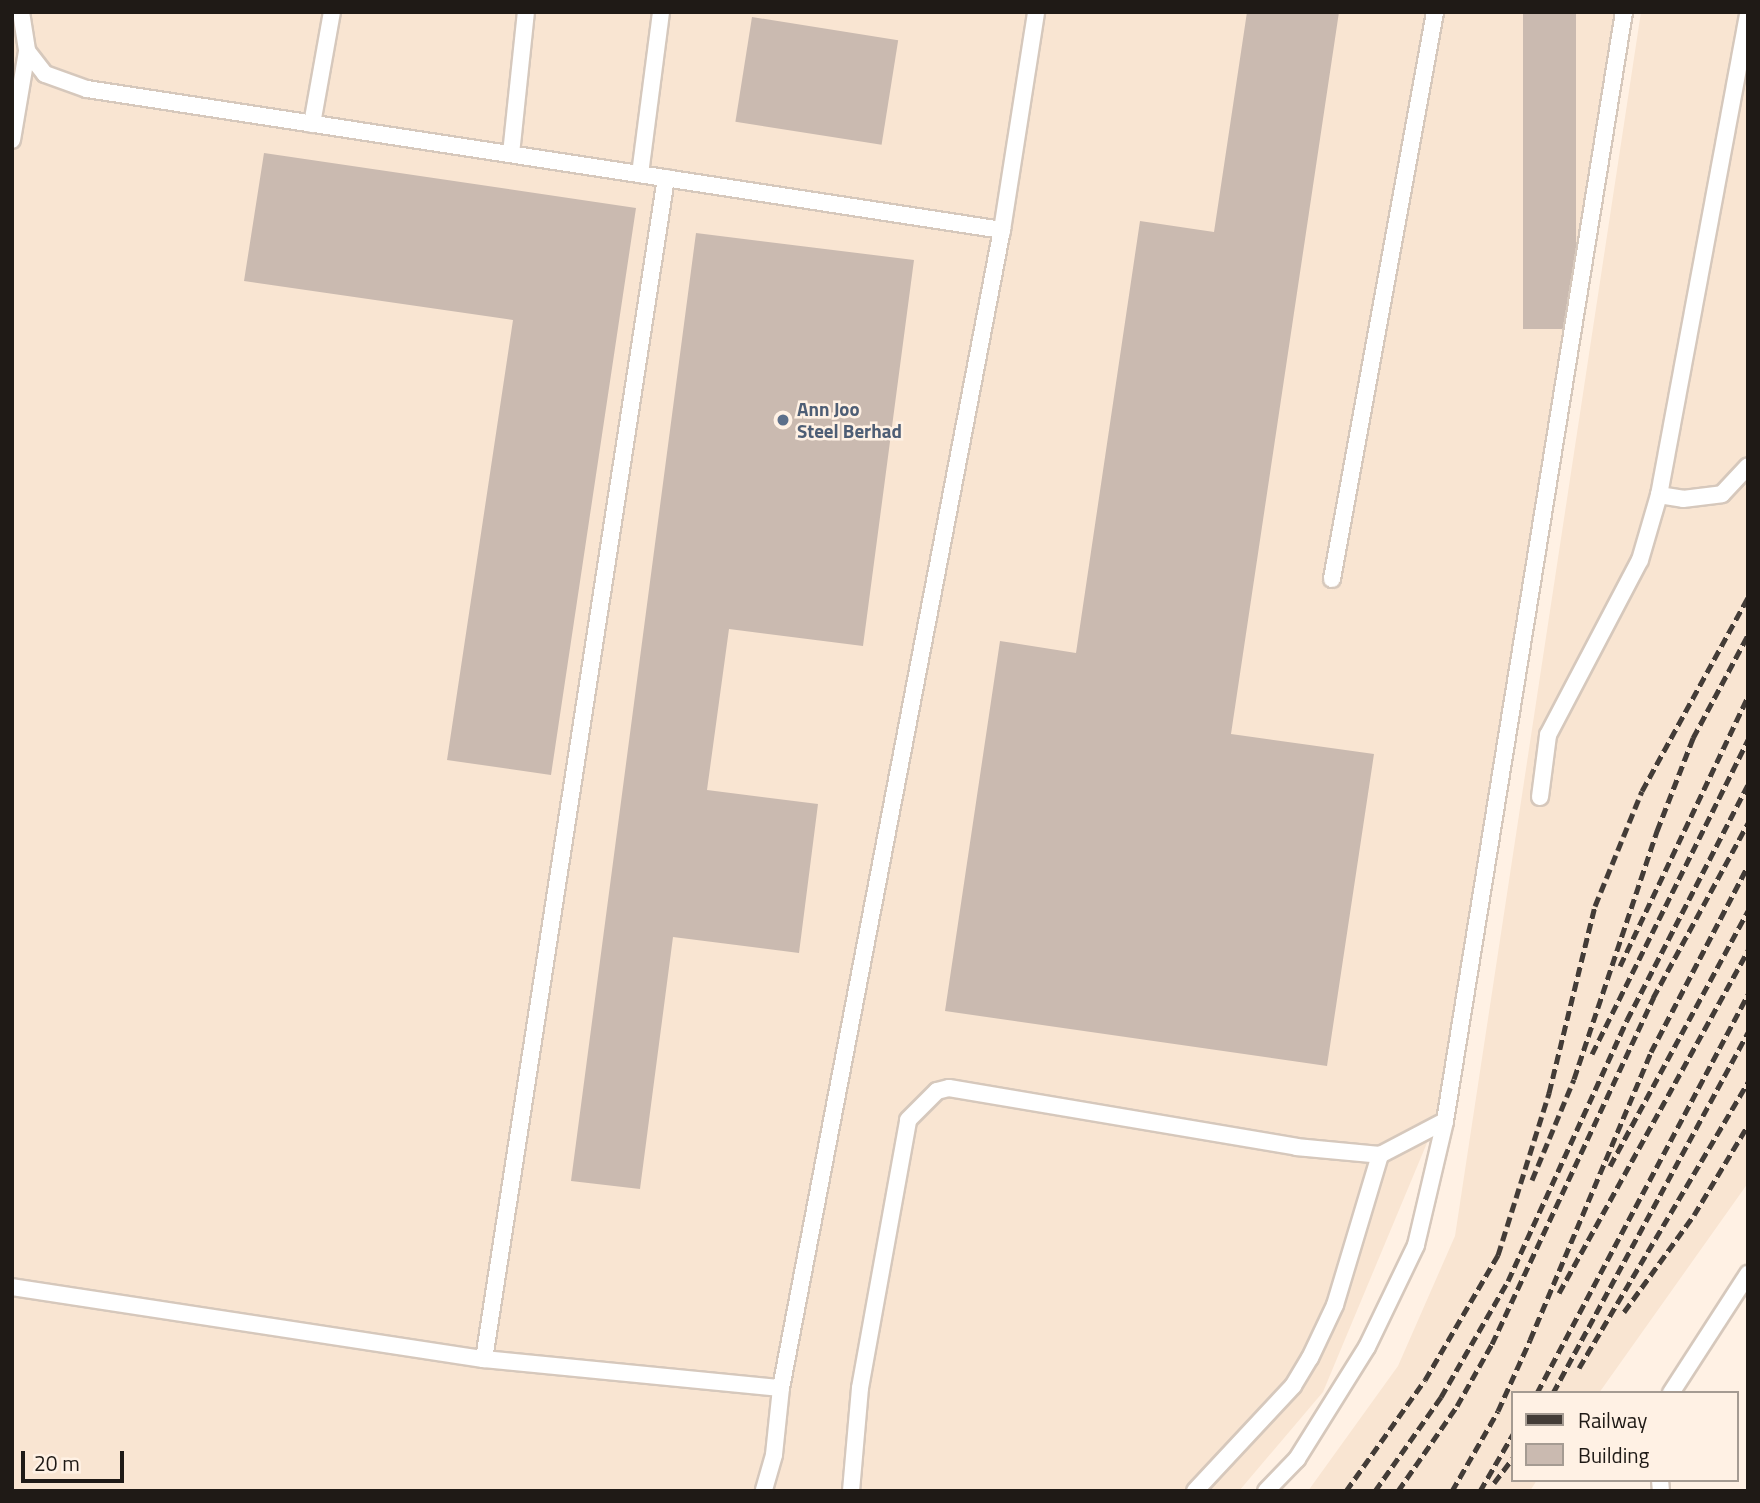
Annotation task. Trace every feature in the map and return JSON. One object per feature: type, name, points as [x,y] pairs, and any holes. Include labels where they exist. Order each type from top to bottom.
[{"type":"lane","points":[[12,139],[27,51],[21,12]]},
{"type":"lane","points":[[312,124],[332,12]]},
{"type":"lane","points":[[511,154],[526,12]]},
{"type":"lane","points":[[640,174],[661,12]]},
{"type":"lane","points":[[764,1491],[774,1455],[781,1388],[1002,230],[1037,12]]},
{"type":"lane","points":[[1332,579],[1435,12]]},
{"type":"lane","points":[[1266,1491],[1297,1459],[1367,1347],[1416,1245],[1445,1121],[1624,12]]},
{"type":"lane","points":[[1539,797],[1548,735],[1640,560],[1659,495],[1748,16]]},
{"type":"lane","points":[[27,51],[45,74],[88,89],[1002,230]]},
{"type":"lane","points":[[484,1359],[666,178]]},
{"type":"lane","points":[[1659,495],[1683,499],[1722,494],[1748,466]]},
{"type":"lane","points":[[851,1491],[860,1388],[908,1120],[937,1091],[949,1088],[1296,1147],[1380,1156],[1445,1121]]},
{"type":"lane","points":[[1195,1491],[1293,1386],[1310,1358],[1335,1305],[1380,1156]]},
{"type":"lane","points":[[1672,1391],[1748,1274]]},
{"type":"lane","points":[[12,1287],[484,1359],[781,1388]]},
{"type":"shaded area","points":[[12,12],[1614,12],[1442,1107],[1323,1392],[1239,1491],[12,1491]]},
{"type":"shaded area","points":[[1641,12],[1748,12],[1748,1183],[1600,1391],[1512,1391],[1512,1482],[1536,1482],[1530,1491],[1308,1491],[1398,1366],[1455,1236]]},
{"type":"building","points":[[1247,12],[1339,12],[1231,734],[1374,754],[1327,1066],[945,1011],[1000,641],[1076,653],[1140,221],[1214,232]]},
{"type":"building","points":[[1523,12],[1576,12],[1576,329],[1523,329]]},
{"type":"building","points":[[752,17],[898,40],[882,145],[735,122]]},
{"type":"building","points":[[264,153],[636,208],[551,775],[447,760],[513,320],[244,281]]},
{"type":"building","points":[[696,233],[914,260],[863,646],[729,629],[707,790],[818,804],[799,953],[673,937],[640,1189],[571,1181]]},
{"type":"railway","points":[[1346,1491],[1425,1380],[1498,1255],[1549,1093],[1595,906],[1642,791],[1748,597]]},
{"type":"railway","points":[[1532,1180],[1574,1079],[1657,831],[1693,738],[1748,635]]},
{"type":"railway","points":[[1620,966],[1748,697]]},
{"type":"railway","points":[[1592,1054],[1748,740]]},
{"type":"railway","points":[[1375,1491],[1441,1397],[1508,1281],[1627,1020],[1748,785]]},
{"type":"railway","points":[[1398,1491],[1457,1406],[1492,1344],[1653,998],[1748,823]]},
{"type":"railway","points":[[1452,1491],[1498,1411],[1651,1052],[1748,866]]},
{"type":"railway","points":[[1610,1166],[1748,911]]},
{"type":"railway","points":[[1559,1293],[1748,950]]},
{"type":"railway","points":[[1538,1391],[1748,994]]},
{"type":"railway","points":[[1554,1391],[1748,1032]]},
{"type":"railway","points":[[1579,1368],[1748,1082]]},
{"type":"railway","points":[[1624,1312],[1694,1215],[1748,1125]]},
{"type":"railway","points":[[1480,1491],[1512,1436]]},
{"type":"railway","points":[[1494,1483],[1512,1459]]},
{"type":"place","name":"Ann Joo Steel Berhad","points":[[783,420]]}]
